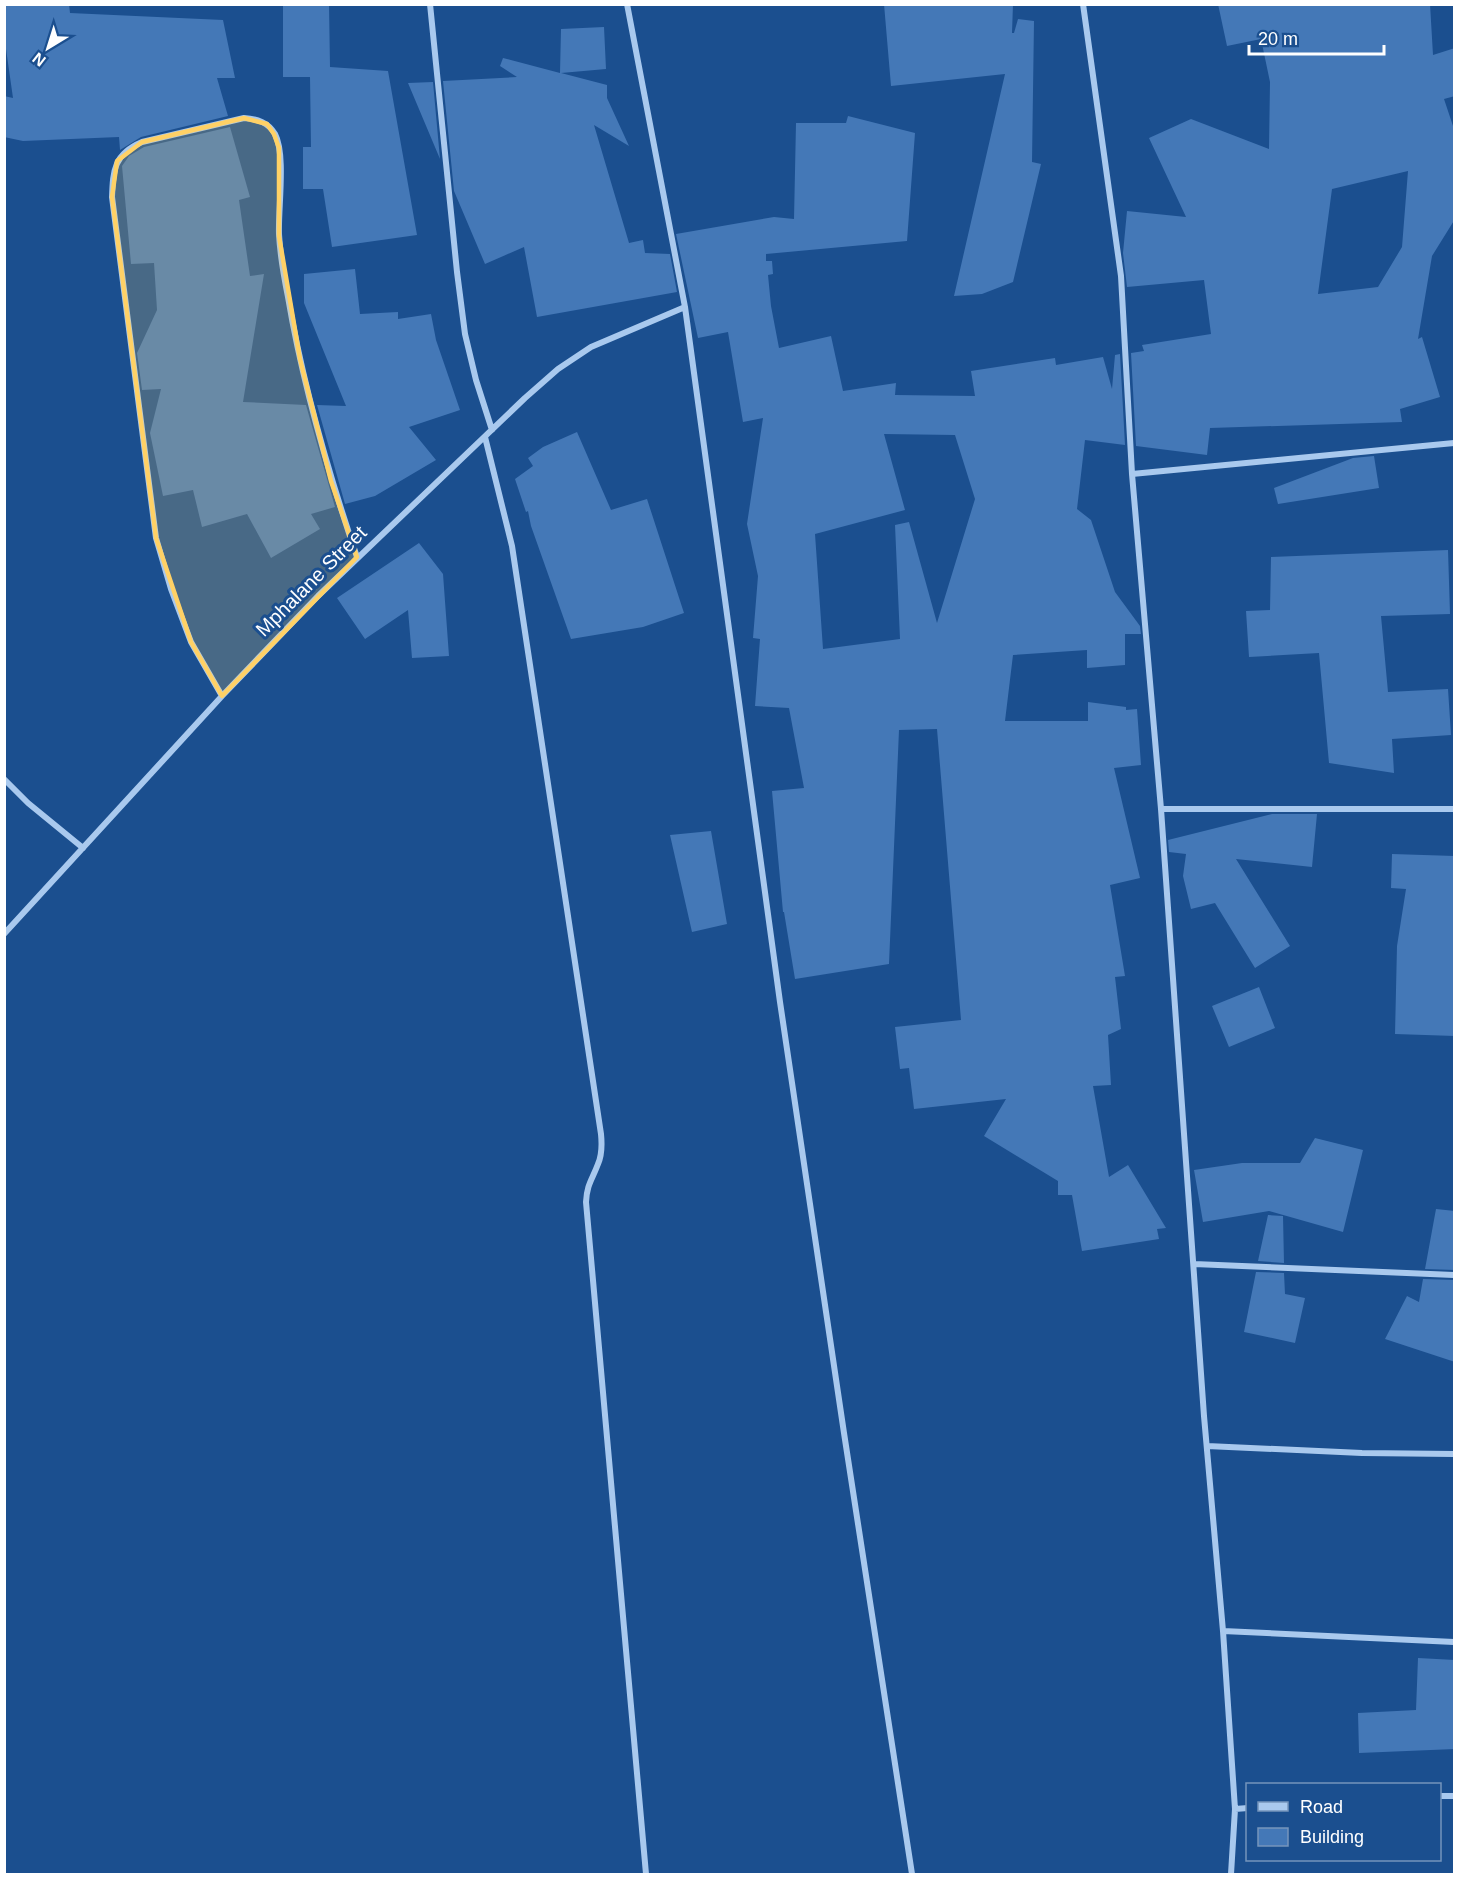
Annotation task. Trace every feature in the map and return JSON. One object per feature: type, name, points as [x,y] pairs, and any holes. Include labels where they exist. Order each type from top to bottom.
[{"type":"street","points":[[430,4],[465,334],[476,380],[492,430]]},
{"type":"street","points":[[627,4],[685,307],[780,1002],[912,1875]]},
{"type":"street","points":[[1083,4],[1121,276],[1132,474],[1161,809],[1207,1446],[1223,1630],[1235,1809],[1231,1875]]},
{"type":"street","points":[[222,696],[191,642],[171,589],[156,538],[112,197],[113,175],[117,160],[129,147],[142,141],[244,118],[256,119],[267,124],[274,134],[279,148],[279,236],[300,359],[331,481],[357,557]]},
{"type":"street","name":"Mphalane Street","points":[[4,934],[222,696],[357,557],[485,436],[558,369],[591,347],[685,307]]},
{"type":"street","points":[[485,436],[512,546],[602,1134],[599,1164],[587,1187],[586,1202],[646,1875]]},
{"type":"street","points":[[1132,474],[1455,443]]},
{"type":"street","points":[[4,779],[28,803],[83,848]]},
{"type":"street","points":[[1161,809],[1455,809]]},
{"type":"street","points":[[1194,1264],[1455,1275]]},
{"type":"street","points":[[1207,1446],[1362,1453],[1455,1454]]},
{"type":"street","points":[[1223,1630],[1455,1642]]},
{"type":"street","points":[[1235,1809],[1246,1808]]},
{"type":"highlighted area","points":[[244,118],[267,124],[279,148],[279,236],[300,359],[331,481],[357,557],[222,696],[191,642],[156,538],[112,197],[117,161],[142,142]]},
{"type":"building","points":[[4,4],[69,4],[70,13],[223,20],[235,78],[217,78],[228,116],[141,137],[120,150],[119,137],[23,141],[4,137],[4,96],[13,98],[4,35]]},
{"type":"building","points":[[283,4],[329,4],[330,67],[388,71],[417,235],[332,247],[323,189],[303,189],[303,147],[311,147],[310,77],[283,77]]},
{"type":"building","points":[[884,4],[1013,4],[1012,33],[1014,33],[1018,19],[1034,21],[1032,162],[1041,164],[1013,282],[982,294],[954,296],[1005,74],[891,86]]},
{"type":"building","points":[[1218,4],[1430,4],[1433,55],[1455,48],[1455,96],[1444,99],[1455,132],[1455,219],[1432,256],[1418,339],[1422,337],[1440,397],[1400,409],[1402,422],[1210,428],[1207,455],[1136,446],[1131,353],[1144,351],[1142,345],[1211,334],[1204,280],[1127,287],[1123,253],[1127,211],[1186,217],[1149,138],[1191,119],[1269,149],[1270,82],[1261,39],[1227,46]],"holes":[[[1408,171],[1402,247],[1378,287],[1318,294],[1332,189]]]},
{"type":"building","points":[[604,27],[606,69],[561,73],[607,85],[607,98],[629,146],[594,125],[629,243],[643,240],[645,253],[670,254],[677,292],[537,317],[524,247],[485,264],[454,191],[443,81],[517,77],[500,66],[503,58],[560,73],[561,29]]},
{"type":"building","points":[[433,82],[440,159],[408,83]]},
{"type":"building","points":[[848,116],[915,133],[907,241],[766,254],[766,261],[772,261],[773,274],[768,275],[779,348],[831,336],[843,391],[896,383],[895,395],[975,396],[971,371],[1055,358],[1056,365],[1103,357],[1112,389],[1115,355],[1120,354],[1125,445],[1085,440],[1077,509],[1091,520],[1115,592],[1140,626],[1141,634],[1125,634],[1125,665],[1087,668],[1087,650],[1013,655],[1005,721],[1088,721],[1088,702],[1126,707],[1126,710],[1137,709],[1141,765],[1114,768],[1140,878],[1110,885],[1125,976],[1115,977],[1121,1029],[1108,1035],[1111,1085],[1093,1086],[1109,1177],[1128,1165],[1166,1228],[1157,1229],[1159,1239],[1082,1251],[1072,1195],[1058,1195],[1058,1181],[984,1136],[1006,1099],[914,1109],[909,1068],[900,1069],[895,1027],[961,1020],[937,729],[899,730],[889,964],[795,979],[783,912],[772,791],[804,788],[789,708],[755,706],[760,639],[753,638],[758,576],[747,524],[763,418],[743,422],[728,332],[698,338],[676,234],[774,217],[794,219],[796,123],[846,123]],"holes":[[[884,434],[955,435],[975,499],[937,623],[909,522],[895,525],[900,639],[823,649],[815,534],[905,510]]]},
{"type":"building","points":[[230,127],[250,197],[239,200],[250,276],[264,274],[243,402],[306,405],[335,507],[311,514],[320,529],[271,558],[247,514],[202,527],[193,490],[163,496],[150,433],[161,389],[142,390],[137,353],[157,310],[154,263],[131,264],[122,166],[129,156],[144,147]]},
{"type":"building","points":[[355,269],[360,314],[398,312],[398,319],[431,314],[436,340],[460,410],[409,427],[436,460],[375,496],[345,504],[317,405],[346,406],[304,303],[304,274]]},
{"type":"building","points":[[577,432],[611,510],[647,499],[684,613],[643,627],[571,639],[515,479],[533,466],[528,458],[543,447]]},
{"type":"building","points":[[1374,456],[1379,488],[1278,504],[1274,488],[1353,458]]},
{"type":"building","points":[[419,543],[443,574],[449,656],[412,658],[408,610],[365,639],[337,598]]},
{"type":"building","points":[[1448,550],[1450,614],[1381,616],[1388,692],[1448,689],[1451,735],[1392,739],[1394,773],[1329,763],[1319,653],[1249,657],[1246,611],[1270,610],[1271,557]]},
{"type":"building","points":[[1272,814],[1317,814],[1312,867],[1236,859],[1290,946],[1255,968],[1215,903],[1191,909],[1183,876],[1186,854],[1169,852],[1168,840]]},
{"type":"building","points":[[711,831],[727,924],[692,932],[670,835]]},
{"type":"building","points":[[1392,854],[1455,856],[1455,1036],[1395,1034],[1397,946],[1406,889],[1391,888]]},
{"type":"building","points":[[1259,987],[1275,1028],[1229,1047],[1212,1006]]},
{"type":"building","points":[[1315,1138],[1363,1150],[1343,1232],[1269,1211],[1203,1222],[1194,1170],[1242,1163],[1300,1163]]},
{"type":"building","points":[[1436,1209],[1455,1211],[1455,1270],[1425,1269]]},
{"type":"building","points":[[1268,1215],[1283,1216],[1284,1263],[1258,1261]]},
{"type":"building","points":[[1256,1272],[1284,1273],[1285,1294],[1305,1298],[1295,1343],[1244,1332]]},
{"type":"building","points":[[1423,1279],[1455,1280],[1455,1362],[1385,1339],[1407,1296],[1419,1302]]},
{"type":"building","points":[[1418,1658],[1455,1660],[1455,1749],[1359,1753],[1358,1713],[1416,1710]]}]
